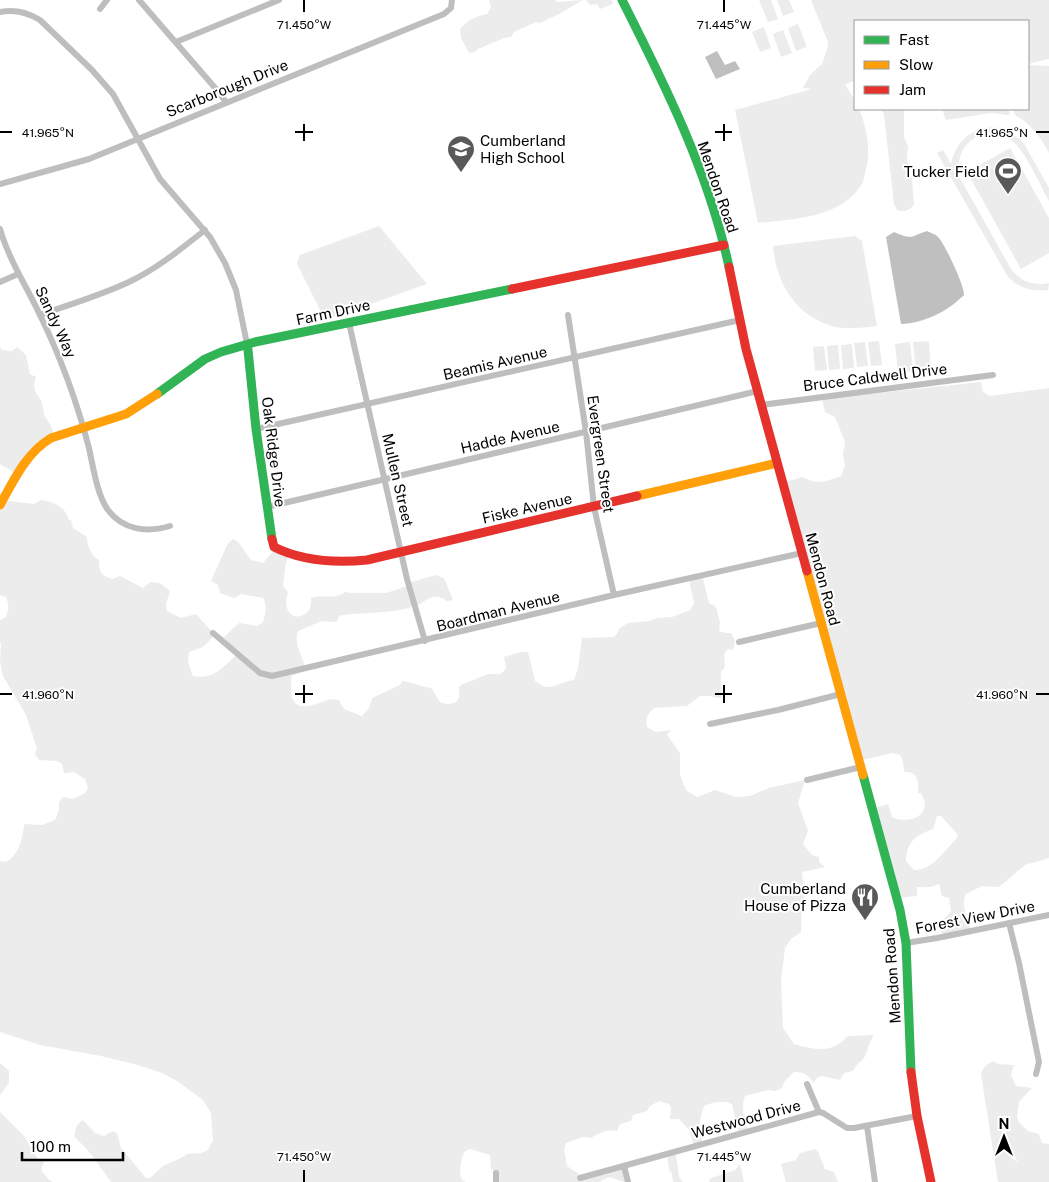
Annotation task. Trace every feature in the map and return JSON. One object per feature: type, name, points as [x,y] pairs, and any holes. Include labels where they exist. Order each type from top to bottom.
[{"type":"street","points":[[100,8],[107,0]]},
{"type":"street","points":[[139,0],[226,102]]},
{"type":"street","points":[[176,42],[279,0]]},
{"type":"street","name":"Scarborough Drive","points":[[0,184],[89,158],[138,139],[444,14],[451,8],[452,0]]},
{"type":"street","name":"Mendon Road","points":[[622,0],[661,81],[704,178],[724,245],[761,405],[900,910],[906,943],[912,1084],[930,1182]]},
{"type":"street","points":[[0,12],[21,11],[40,20],[92,70],[113,94],[160,179],[205,230],[225,263],[240,304],[247,347]]},
{"type":"street","name":"Sandy Way","points":[[0,229],[18,274],[40,315],[61,362],[83,428],[102,497],[108,511],[120,522],[134,528],[150,530],[170,526]]},
{"type":"street","points":[[40,315],[111,290],[133,280],[159,265],[205,230]]},
{"type":"street","name":"Farm Drive","points":[[0,505],[29,457],[38,446],[51,438],[132,410],[198,362],[221,352],[349,323],[724,245]]},
{"type":"street","points":[[0,282],[18,274]]},
{"type":"street","name":"Evergreen Street","points":[[568,315],[586,432],[594,507],[614,595]]},
{"type":"street","name":"Beamis Avenue","points":[[256,429],[740,320]]},
{"type":"street","name":"Mullen Street","points":[[349,323],[407,578],[424,641]]},
{"type":"street","name":"Oak Ridge Drive","points":[[247,347],[256,429],[274,547],[283,552]]},
{"type":"street","name":"Bruce Caldwell Drive","points":[[761,405],[993,375]]},
{"type":"street","name":"Hadde Avenue","points":[[267,507],[758,392]]},
{"type":"street","name":"Fiske Avenue","points":[[283,552],[326,561],[348,563],[777,463]]},
{"type":"street","name":"Boardman Avenue","points":[[213,633],[260,673],[272,676],[614,595],[802,553]]},
{"type":"street","points":[[738,642],[821,623]]},
{"type":"street","points":[[710,724],[778,710],[841,694]]},
{"type":"street","points":[[807,780],[861,766]]},
{"type":"street","name":"Forest View Drive","points":[[906,943],[1049,915]]},
{"type":"street","points":[[1009,923],[1039,1062],[1036,1074]]},
{"type":"street","points":[[807,1084],[820,1112]]},
{"type":"street","name":"Westwood Drive","points":[[580,1178],[820,1112],[847,1128],[917,1116]]},
{"type":"street","points":[[867,1126],[875,1182]]},
{"type":"street","points":[[624,1166],[628,1182]]},
{"type":"street","points":[[496,1173],[496,1182]]},
{"type":"shaded area","points":[[489,0],[555,0],[557,2],[583,0],[540,23],[536,22],[514,32],[511,37],[504,38],[469,53],[461,38],[460,29],[472,19],[487,14],[491,7]]},
{"type":"shaded area","points":[[586,0],[611,0],[613,4],[600,9],[597,4],[590,5]]},
{"type":"shaded area","points":[[759,0],[771,0],[778,19],[768,22]]},
{"type":"shaded area","points":[[777,0],[789,0],[794,12],[783,16]]},
{"type":"shaded area","points":[[811,0],[1049,0],[1049,59],[1029,64],[1029,20],[854,20],[854,81],[845,84],[854,99],[854,110],[859,110],[867,139],[868,154],[862,183],[850,198],[839,206],[827,211],[799,218],[758,223],[735,110],[812,89],[803,88],[810,75],[822,64],[828,42]]},
{"type":"shaded area","points":[[798,24],[807,47],[796,51],[788,28]]},
{"type":"shaded area","points":[[764,27],[771,48],[760,52],[752,32]]},
{"type":"shaded area","points":[[783,30],[792,53],[781,57],[773,34]]},
{"type":"shaded area","points":[[717,51],[725,65],[735,61],[740,69],[716,79],[705,57]]},
{"type":"shaded area","points":[[1029,65],[1049,66],[1049,153],[1035,132],[1026,122],[1017,117],[1013,110],[1029,110]]},
{"type":"shaded area","points":[[881,110],[904,110],[904,137],[908,147],[907,160],[912,179],[914,204],[907,210],[897,210],[894,204],[884,114]]},
{"type":"shaded area","points":[[942,110],[1009,110],[1010,114],[991,113],[946,120]]},
{"type":"shaded area","points":[[996,127],[1008,131],[1023,142],[1049,188],[1049,201],[1022,152],[1012,141],[1001,135],[991,133],[981,135],[965,147],[960,156],[960,178],[1011,269],[1028,282],[1038,284],[1049,283],[1048,290],[1026,288],[1008,277],[937,153],[943,150],[951,164],[953,156],[966,137],[980,130]]},
{"type":"shaded area","name":"Tucker Field","points":[[1010,148],[1049,218],[1049,253],[1021,269],[967,172]]},
{"type":"shaded area","points":[[379,226],[427,284],[325,320],[297,264],[300,255]]},
{"type":"shaded area","points":[[927,231],[937,236],[941,241],[958,275],[964,295],[950,307],[935,316],[901,324],[886,237],[894,232],[911,237]]},
{"type":"shaded area","points":[[855,236],[862,241],[877,326],[842,328],[814,318],[793,300],[779,275],[773,246]]},
{"type":"shaded area","points":[[879,341],[882,365],[871,366],[868,342]]},
{"type":"shaded area","points":[[929,341],[931,370],[916,371],[913,342]]},
{"type":"shaded area","points":[[865,342],[868,366],[857,367],[854,343]]},
{"type":"shaded area","points":[[910,342],[913,371],[898,373],[895,344]]},
{"type":"shaded area","points":[[852,344],[854,368],[843,369],[841,345]]},
{"type":"shaded area","points":[[838,345],[840,369],[829,370],[827,346]]},
{"type":"shaded area","points":[[824,346],[827,370],[815,371],[813,347]]},
{"type":"shaded area","points":[[0,347],[2,350],[12,351],[17,347],[26,355],[30,374],[36,377],[35,391],[42,402],[44,415],[51,426],[55,438],[42,445],[17,474],[0,464]]},
{"type":"shaded area","points":[[981,382],[983,392],[990,396],[1049,388],[1049,858],[1025,865],[999,887],[982,886],[966,894],[964,909],[972,934],[943,940],[940,924],[951,911],[949,898],[942,896],[939,884],[931,887],[917,887],[917,896],[898,898],[872,809],[888,804],[892,817],[900,820],[910,819],[922,813],[925,807],[924,801],[921,793],[918,793],[917,778],[912,773],[904,772],[903,761],[900,755],[892,753],[858,761],[783,483],[802,477],[822,482],[841,476],[845,466],[843,454],[845,442],[835,417],[825,412],[822,399]],"holes":[[[937,816],[941,816],[958,835],[943,854],[932,864],[914,870],[906,861],[910,844],[921,834],[933,829]]]},
{"type":"shaded area","points":[[0,500],[34,504],[41,500],[62,508],[69,520],[71,520],[73,528],[87,537],[90,550],[99,560],[100,570],[103,575],[113,579],[120,576],[143,588],[150,582],[160,583],[170,591],[166,604],[167,611],[181,618],[196,614],[215,635],[203,647],[189,652],[188,662],[193,676],[212,675],[236,655],[222,639],[239,623],[257,626],[263,622],[266,607],[263,598],[241,594],[234,598],[220,593],[218,585],[211,581],[228,543],[233,539],[238,542],[251,560],[263,563],[274,550],[288,555],[283,586],[288,592],[287,608],[293,616],[298,617],[302,616],[309,609],[311,598],[320,596],[333,597],[345,592],[386,593],[407,586],[408,583],[436,575],[444,578],[453,600],[447,601],[442,598],[433,597],[404,609],[343,615],[339,616],[337,621],[322,621],[298,631],[298,645],[306,670],[291,676],[291,695],[294,702],[298,705],[307,706],[333,699],[339,700],[344,709],[362,716],[369,708],[372,698],[400,685],[402,681],[431,688],[439,701],[448,704],[455,703],[458,699],[459,687],[461,685],[488,674],[500,674],[506,667],[504,657],[521,652],[528,652],[535,681],[541,685],[550,687],[574,680],[578,668],[582,638],[613,637],[620,628],[628,623],[672,617],[690,610],[694,603],[689,580],[703,578],[709,603],[716,607],[720,623],[719,631],[731,633],[735,641],[733,650],[728,649],[724,654],[725,667],[721,672],[721,698],[700,696],[687,706],[654,708],[646,721],[647,727],[656,732],[671,730],[667,735],[680,753],[680,775],[686,790],[697,797],[715,790],[736,797],[750,796],[769,788],[805,780],[798,803],[808,831],[803,844],[812,855],[819,857],[819,862],[825,867],[802,872],[805,902],[802,903],[801,932],[791,939],[785,948],[781,981],[783,1028],[794,1044],[816,1049],[835,1046],[848,1036],[874,1035],[864,1058],[853,1071],[844,1073],[840,1080],[821,1076],[813,1083],[806,1075],[794,1072],[784,1082],[782,1088],[745,1096],[743,1109],[748,1132],[739,1134],[732,1104],[722,1102],[711,1103],[704,1106],[701,1116],[700,1132],[702,1145],[694,1147],[689,1130],[679,1119],[670,1119],[671,1108],[669,1104],[659,1101],[650,1106],[647,1111],[633,1115],[631,1121],[620,1124],[617,1131],[606,1131],[591,1138],[583,1137],[566,1143],[564,1149],[567,1166],[583,1177],[622,1167],[627,1182],[608,1178],[600,1182],[495,1182],[496,1174],[491,1168],[490,1155],[470,1149],[464,1152],[460,1166],[462,1180],[466,1182],[111,1182],[91,1154],[74,1136],[77,1125],[83,1120],[95,1133],[104,1136],[113,1131],[117,1133],[121,1148],[146,1178],[150,1178],[163,1166],[187,1154],[201,1153],[208,1150],[213,1140],[211,1113],[203,1100],[177,1081],[162,1073],[101,1056],[40,1045],[0,1032],[0,861],[6,862],[17,851],[23,835],[24,824],[42,825],[55,820],[59,810],[59,802],[63,797],[72,799],[84,794],[88,788],[85,779],[74,772],[64,773],[62,764],[57,761],[39,760],[35,754],[37,748],[26,715],[3,676],[0,662],[0,620],[6,617],[8,602],[6,597],[0,595]]},
{"type":"shaded area","points":[[994,1061],[998,1064],[1014,1065],[1011,1075],[1016,1086],[1032,1088],[1019,1102],[1017,1117],[1019,1122],[1028,1131],[1039,1134],[1042,1143],[1049,1144],[1049,1182],[998,1182],[981,1074],[989,1063]]},
{"type":"shaded area","points":[[0,1063],[9,1071],[9,1083],[0,1095]]},
{"type":"shaded area","points":[[0,1112],[23,1135],[38,1159],[44,1162],[41,1170],[53,1182],[0,1182]]},
{"type":"shaded area","points":[[815,1149],[825,1169],[834,1172],[838,1182],[786,1182],[781,1164],[796,1160],[800,1153]]},
{"type":"shaded area","points":[[672,1153],[676,1155],[679,1177],[683,1182],[673,1182],[667,1155]]},
{"type":"shaded area","points":[[740,1164],[744,1182],[709,1182],[711,1178],[735,1170]]},
{"type":"traffic: fast","points":[[622,0],[654,64],[698,164],[710,198],[729,267]]},
{"type":"traffic: fast","points":[[157,394],[205,359],[221,352],[255,342],[512,289]]},
{"type":"traffic: fast","points":[[248,350],[256,429],[272,539]]},
{"type":"traffic: fast","points":[[863,775],[900,910],[906,943],[911,1072]]},
{"type":"traffic: slow","points":[[0,505],[21,468],[42,444],[51,438],[126,414],[157,394]]},
{"type":"traffic: slow","points":[[637,496],[777,463]]},
{"type":"traffic: slow","points":[[807,571],[863,775]]},
{"type":"traffic: jam","points":[[512,289],[724,245]]},
{"type":"traffic: jam","points":[[729,267],[746,349],[807,571]]},
{"type":"traffic: jam","points":[[272,539],[274,547],[308,558],[331,561],[367,560],[637,496]]},
{"type":"traffic: jam","points":[[911,1072],[917,1116],[931,1182]]},
{"type":"place","name":"Cumberland High School","points":[[461,173]]},
{"type":"place","name":"Tucker Field","points":[[1008,195]]},
{"type":"place","name":"Cumberland House of Pizza","points":[[865,921]]}]
